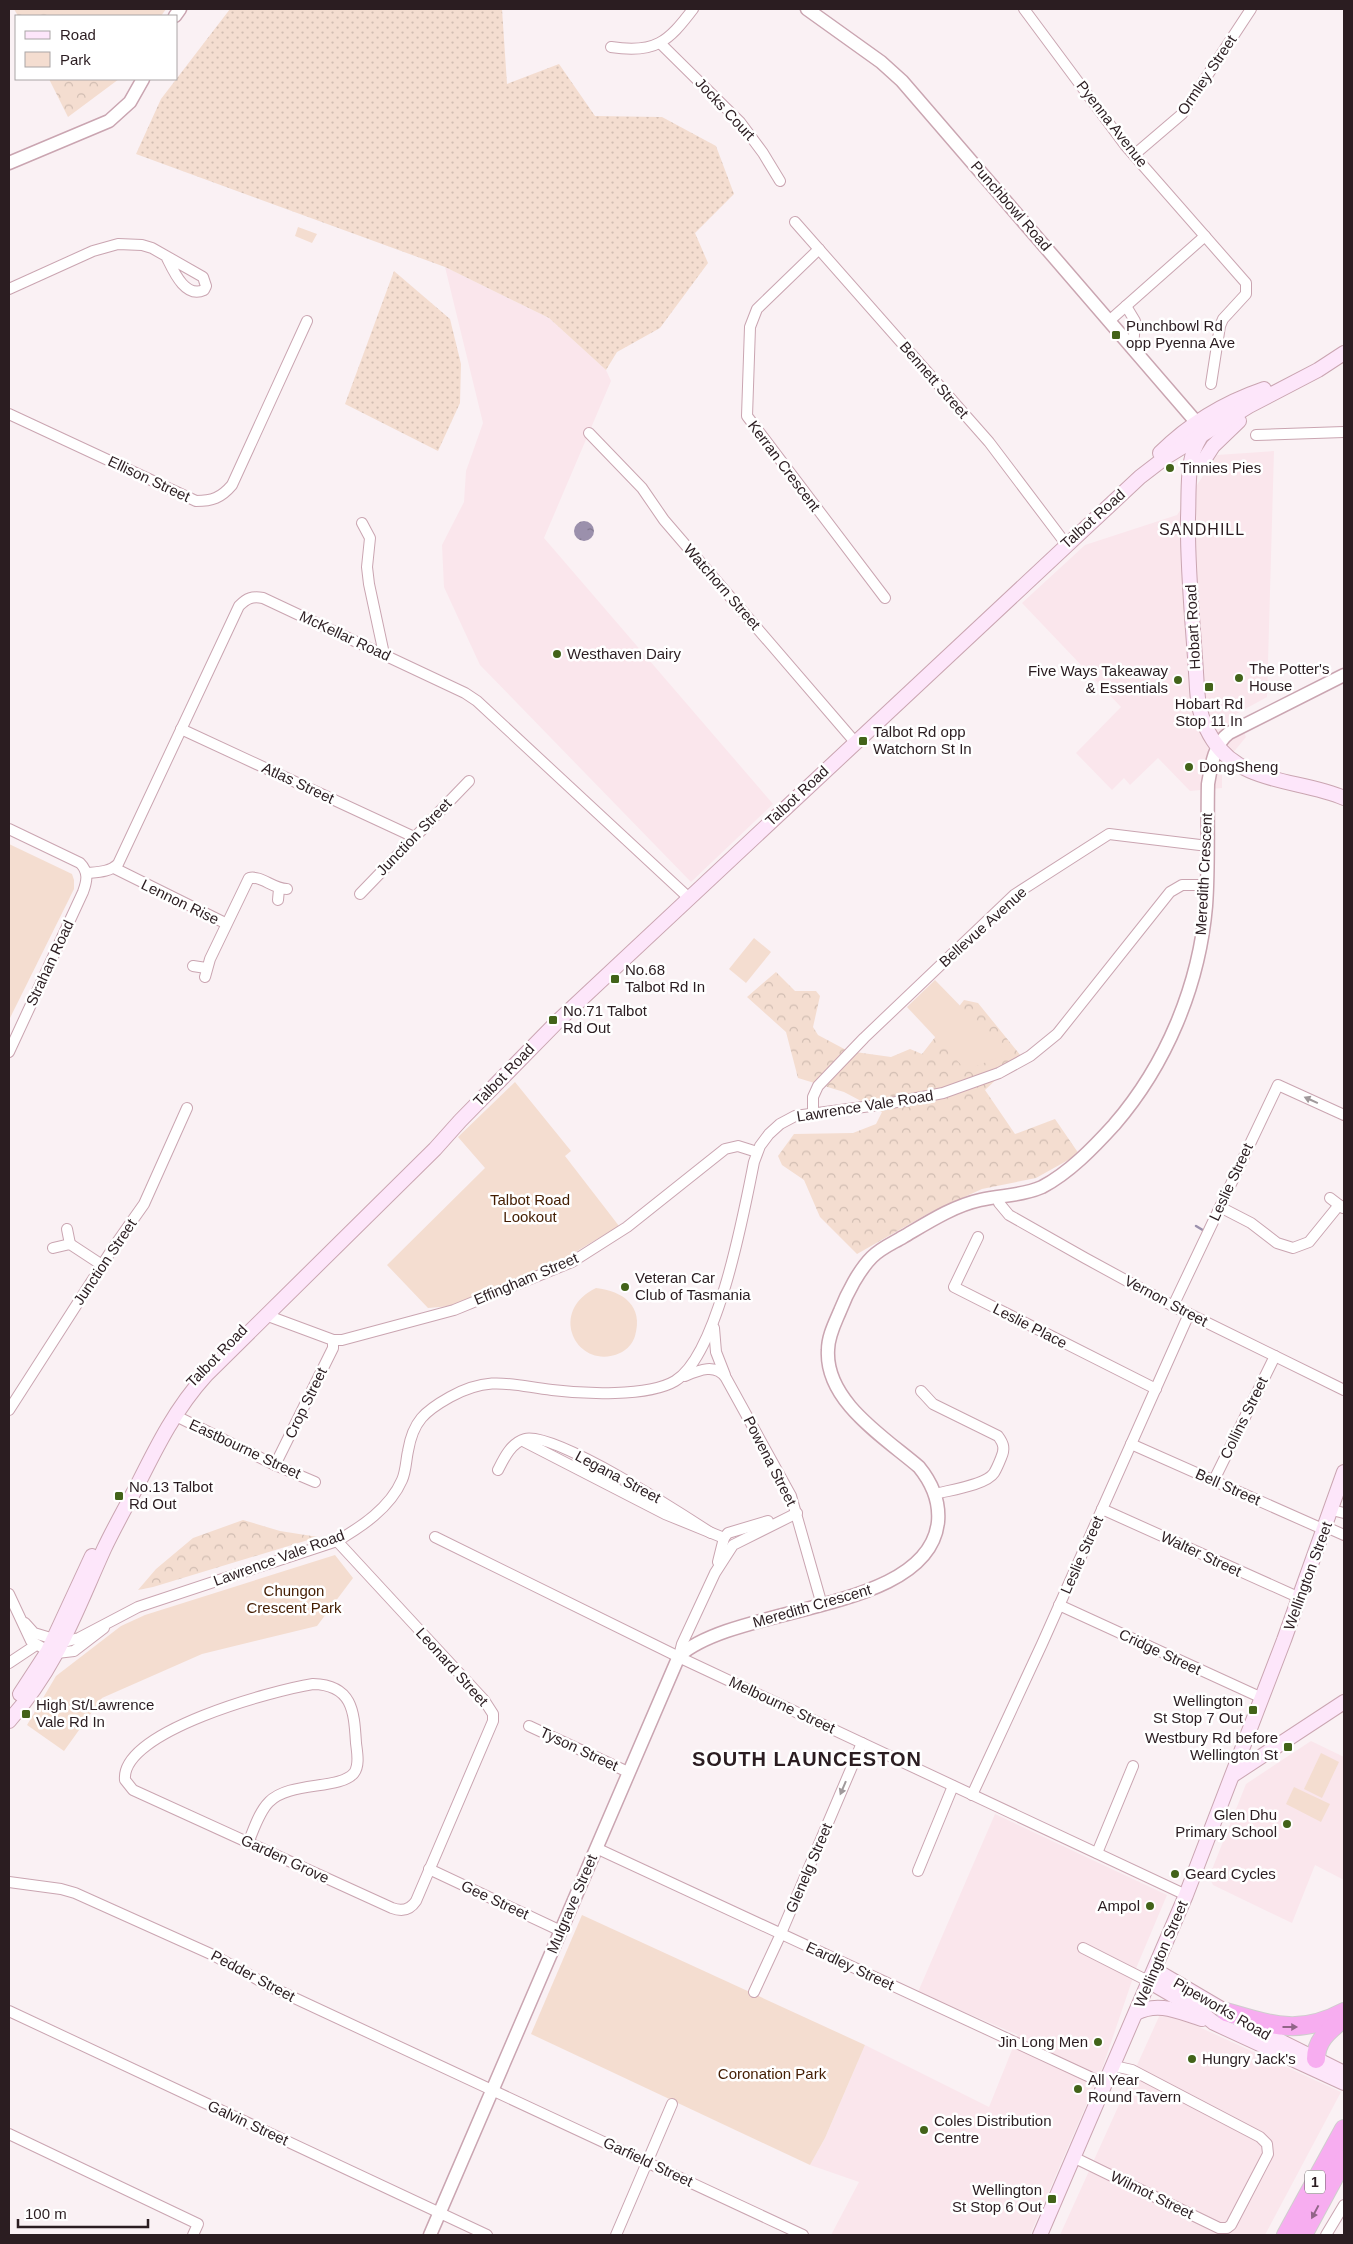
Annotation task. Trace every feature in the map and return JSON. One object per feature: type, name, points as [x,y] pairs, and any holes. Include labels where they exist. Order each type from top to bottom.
[{"type":"highway","points":[[1220,2020],[1286,2027],[1316,2023],[1344,2012]]},
{"type":"highway","points":[[1316,2059],[1316,2048],[1320,2040],[1344,2018]]},
{"type":"highway","name":"1","points":[[1286,2235],[1344,2129]]},
{"type":"highway","name":"1","points":[[1303,2235],[1344,2159]]},
{"type":"main road","points":[[1204,460],[1213,446],[1239,421],[1344,353]]},
{"type":"main road","points":[[1199,429],[1318,370]]},
{"type":"main road","points":[[1199,429],[1228,405],[1256,392],[1318,370]]},
{"type":"main road","name":"Talbot Road","points":[[1140,477],[1168,446],[1199,429]]},
{"type":"main road","name":"Talbot Road","points":[[51,1646],[105,1549],[174,1415],[201,1380],[435,1149],[460,1120],[559,1020],[1066,544],[1140,477],[1199,429]]},
{"type":"main road","name":"Hobart Road","points":[[1188,503],[1204,460],[1206,445],[1199,429]]},
{"type":"main road","name":"Hobart Road","points":[[1199,429],[1193,455],[1188,503],[1197,698],[1206,726],[1218,747]]},
{"type":"main road","points":[[1166,457],[1176,458],[1183,464],[1189,486]]},
{"type":"main road","points":[[1218,747],[1228,758],[1249,771],[1344,798]]},
{"type":"main road","name":"Talbot Road","points":[[51,1646],[93,1554],[163,1422],[179,1397],[265,1306],[428,1147],[460,1120]]},
{"type":"main road","name":"Wellington Street","points":[[1040,2235],[1153,1976],[1186,1895],[1325,1529],[1338,1512],[1344,1472]]},
{"type":"main road","points":[[9,1708],[51,1646]]},
{"type":"main road","points":[[9,1721],[41,1680],[51,1646]]},
{"type":"main road","points":[[1233,1775],[1344,1702]]},
{"type":"main road","name":"Pipeworks Road","points":[[1153,1976],[1220,2020],[1340,2076]]},
{"type":"main road","points":[[1136,2013],[1149,2007],[1160,2007],[1220,2020]]},
{"type":"main road","name":"Pipeworks Road","points":[[1220,2020],[1316,2059],[1322,2067],[1340,2076]]},
{"type":"street","points":[[611,47],[628,50],[661,44],[693,9]]},
{"type":"street","name":"Punchbowl Road","points":[[807,9],[882,62],[902,81],[1133,349],[1199,429]]},
{"type":"street","name":"Pyenna Avenue","points":[[1024,9],[1134,155],[1242,276],[1248,290],[1223,319],[1220,326],[1211,384]]},
{"type":"street","name":"Ormley Street","points":[[1134,155],[1182,114],[1251,9]]},
{"type":"street","name":"Jocks Court","points":[[661,44],[740,122],[763,152],[780,181]]},
{"type":"street","points":[[9,164],[109,121],[130,102],[142,80]]},
{"type":"street","name":"Bennett Street","points":[[795,222],[989,442],[1066,544]]},
{"type":"street","points":[[1109,321],[1205,236]]},
{"type":"street","points":[[9,288],[104,247],[118,244],[142,245],[152,248],[167,258]]},
{"type":"street","name":"Kerran Crescent","points":[[819,249],[757,309],[754,315],[750,327],[747,416],[886,598]]},
{"type":"street","points":[[1126,306],[1135,321],[1133,349]]},
{"type":"street","name":"Ellison Street","points":[[9,414],[196,501],[216,499],[224,494],[232,485],[307,321]]},
{"type":"street","points":[[1256,435],[1344,432]]},
{"type":"street","name":"Watchorn Street","points":[[589,433],[642,488],[664,520],[855,742]]},
{"type":"street","points":[[362,522],[374,536],[367,567],[384,654]]},
{"type":"street","name":"McKellar Road","points":[[114,868],[122,857],[239,606],[246,599],[253,597],[263,598],[465,693],[486,708],[689,898]]},
{"type":"street","points":[[1218,747],[1229,733],[1344,675]]},
{"type":"street","name":"Atlas Street","points":[[182,729],[414,837]]},
{"type":"street","name":"Meredith Crescent","points":[[679,1656],[697,1644],[726,1632],[822,1605],[881,1585],[916,1563],[927,1551],[935,1536],[939,1509],[935,1494],[926,1476],[918,1467],[858,1414],[839,1393],[829,1371],[828,1349],[830,1335],[843,1302],[866,1263],[877,1252],[931,1221],[966,1204],[1015,1195],[1042,1187],[1065,1172],[1114,1126],[1156,1067],[1180,1014],[1193,975],[1204,924],[1208,846],[1208,784],[1218,747]]},
{"type":"street","name":"Junction Street","points":[[360,894],[469,781]]},
{"type":"street","points":[[9,829],[74,859],[84,867],[87,874],[114,868]]},
{"type":"street","name":"Bellevue Avenue","points":[[813,1112],[813,1097],[818,1086],[864,1038],[1014,894],[1109,834],[1208,846]]},
{"type":"street","name":"Lennon Rise","points":[[114,868],[225,923],[249,878],[258,878],[283,889],[278,900]]},
{"type":"street","name":"Strahan Road","points":[[9,1052],[83,892],[87,874]]},
{"type":"street","name":"Lawrence Vale Road","points":[[9,1663],[51,1646],[71,1641],[138,1607],[337,1541],[368,1520],[394,1493],[402,1480],[409,1445],[418,1421],[436,1406],[464,1391],[484,1384],[504,1382],[554,1390],[630,1392],[654,1390],[676,1381],[696,1359],[706,1342],[716,1315],[757,1152],[764,1140],[780,1124],[795,1116],[813,1112],[886,1104],[926,1097],[981,1080],[1017,1065],[1057,1034],[1170,892],[1182,885],[1206,885]]},
{"type":"street","points":[[193,966],[205,972],[225,923]]},
{"type":"street","name":"Leslie Street","points":[[1173,1306],[1278,1085],[1344,1115]]},
{"type":"street","name":"Junction Street","points":[[9,1410],[102,1265],[144,1204],[187,1108]]},
{"type":"street","name":"Effingham Street","points":[[333,1340],[342,1340],[454,1310],[572,1262],[627,1227],[725,1149],[738,1146],[757,1152]]},
{"type":"street","name":"Vernon Street","points":[[997,1197],[999,1203],[1009,1215],[1173,1306],[1344,1390]]},
{"type":"street","points":[[1220,1207],[1251,1223],[1277,1243],[1293,1248],[1309,1242],[1341,1207],[1330,1198]]},
{"type":"street","points":[[67,1230],[70,1244],[102,1265]]},
{"type":"street","name":"Leslie Place","points":[[978,1237],[954,1287],[1156,1389]]},
{"type":"street","points":[[53,1248],[70,1244]]},
{"type":"street","points":[[268,1314],[333,1340]]},
{"type":"street","name":"Leslie Street","points":[[972,1795],[1189,1314]]},
{"type":"street","name":"Powena Street","points":[[716,1315],[714,1345],[726,1378],[791,1496],[822,1605]]},
{"type":"street","name":"Crop Street","points":[[276,1465],[333,1348],[333,1340]]},
{"type":"street","name":"Collins Street","points":[[1214,1480],[1275,1356]]},
{"type":"street","points":[[676,1381],[695,1372],[711,1369],[720,1371],[726,1378]]},
{"type":"street","points":[[921,1391],[933,1404],[998,1436],[1003,1443],[1003,1453],[994,1473],[990,1477],[980,1482],[935,1494]]},
{"type":"street","name":"Eastbourne Street","points":[[174,1415],[315,1482]]},
{"type":"street","name":"Legana Street","points":[[498,1470],[508,1451],[519,1442],[537,1447],[665,1514],[724,1538]]},
{"type":"street","name":"Bell Street","points":[[1131,1444],[1344,1536]]},
{"type":"street","name":"Walter Street","points":[[1102,1509],[1300,1598]]},
{"type":"street","points":[[724,1538],[731,1532],[797,1513]]},
{"type":"street","name":"Mulgrave Street","points":[[430,2235],[679,1656],[682,1644],[715,1573],[734,1545],[797,1513]]},
{"type":"street","name":"Melbourne Street","points":[[435,1537],[679,1656],[1186,1895]]},
{"type":"street","name":"Mulgrave Street","points":[[715,1573],[724,1538]]},
{"type":"street","name":"Leonard Street","points":[[337,1541],[484,1700],[493,1714],[490,1729],[429,1869]]},
{"type":"street","points":[[9,1594],[21,1618],[27,1636],[51,1646]]},
{"type":"street","name":"Cridge Street","points":[[1059,1605],[1262,1698]]},
{"type":"street","points":[[21,1618],[34,1633],[51,1646]]},
{"type":"street","name":"Garden Grove","points":[[248,1842],[262,1811],[272,1799],[293,1789],[341,1780],[354,1773],[357,1760],[354,1711],[341,1694],[313,1684],[217,1709],[167,1732],[143,1748],[127,1768],[125,1780],[133,1790],[248,1842],[401,1910],[409,1908],[414,1904],[429,1869]]},
{"type":"street","name":"Tyson Street","points":[[529,1726],[628,1772]]},
{"type":"street","name":"Glenelg Street","points":[[754,1992],[781,1934],[862,1742]]},
{"type":"street","points":[[1097,1853],[1133,1766]]},
{"type":"street","points":[[918,1870],[953,1786]]},
{"type":"street","name":"Eardley Street","points":[[596,1848],[1105,2084]]},
{"type":"street","name":"Gee Street","points":[[429,1869],[561,1931]]},
{"type":"street","name":"Pedder Street","points":[[9,1882],[75,1893],[214,1954],[273,1988],[491,2091]]},
{"type":"street","name":"Pipeworks Road","points":[[1083,1948],[1153,1976]]},
{"type":"street","name":"Galvin Street","points":[[9,2011],[487,2235]]},
{"type":"street","name":"Wilmot Street","points":[[1073,2157],[1219,2228],[1227,2228],[1231,2224],[1268,2154],[1267,2144],[1260,2137],[1132,2070],[1114,2066]]},
{"type":"street","name":"Garfield Street","points":[[491,2091],[648,2162],[785,2231],[803,2235]]},
{"type":"street","points":[[616,2235],[672,2104]]},
{"type":"street","points":[[9,2134],[198,2224],[193,2235]]},
{"type":"street","points":[[1326,2235],[1344,2205]]},
{"type":"shaded area","points":[[445,267],[549,318],[606,370],[611,381],[544,538],[773,804],[691,882],[480,665],[444,587],[442,545],[464,502],[466,471],[483,423]]},
{"type":"shaded area","points":[[1274,451],[1267,697],[1236,714],[1246,737],[1222,766],[1222,788],[1190,791],[1158,758],[1130,785],[1124,778],[1112,790],[1076,753],[1121,707],[1022,603],[1085,545],[1177,515],[1217,455]]},
{"type":"shaded area","name":"Glen Dhu Primary School","points":[[1311,1741],[1344,1757],[1344,1880],[1315,1865],[1292,1923],[1213,1885],[1209,1877],[1246,1784]]},
{"type":"shaded area","points":[[995,1814],[1167,1895],[1137,1966],[1103,2066],[1030,2235],[831,2235],[859,2182],[810,2165],[825,2138],[865,2045],[989,2107],[1018,2035],[918,1992]]},
{"type":"shaded area","points":[[1162,2010],[1341,2092],[1265,2235],[1060,2235]]},
{"type":"green space","points":[[14,9],[158,9],[155,15],[17,15]]},
{"type":"green space","points":[[48,9],[166,9],[162,15],[64,15]]},
{"type":"green space","points":[[230,9],[502,9],[507,84],[559,64],[595,116],[662,117],[716,146],[734,194],[695,233],[708,263],[660,328],[617,352],[606,370],[549,318],[445,267],[136,154],[161,99],[176,80],[178,80],[178,77]]},
{"type":"green space","points":[[50,80],[118,80],[68,117]]},
{"type":"green space","points":[[298,227],[317,234],[312,243],[295,236]]},
{"type":"green space","points":[[394,271],[450,319],[461,364],[460,403],[438,451],[345,404]]},
{"type":"green space","points":[[9,844],[72,874],[74,889],[9,1020]]},
{"type":"green space","points":[[754,938],[771,952],[746,983],[729,969]]},
{"type":"green space","points":[[776,972],[795,991],[816,991],[820,996],[813,1027],[818,1035],[848,1051],[891,1057],[910,1049],[922,1054],[964,1000],[978,1003],[1021,1056],[985,1090],[1015,1134],[1055,1119],[1079,1154],[1036,1178],[982,1189],[929,1213],[857,1254],[820,1217],[804,1180],[782,1165],[778,1156],[794,1134],[853,1133],[876,1124],[882,1112],[844,1092],[798,1078],[786,1032],[747,997]]},
{"type":"green space","points":[[935,980],[1007,1054],[966,1070],[907,1007]]},
{"type":"green space","name":"Talbot Road Lookout","points":[[515,1082],[571,1151],[565,1156],[619,1226],[567,1257],[451,1306],[428,1308],[387,1265],[485,1168],[458,1137]]},
{"type":"green space","points":[[596,1288],[623,1297],[634,1308],[636,1316],[637,1325],[633,1341],[620,1353],[605,1357],[592,1354],[581,1347],[574,1337],[571,1324],[573,1311],[581,1298]]},
{"type":"green space","points":[[243,1520],[280,1531],[318,1537],[138,1590],[156,1569],[193,1538]]},
{"type":"green space","name":"Chungon Crescent Park","points":[[335,1555],[353,1578],[317,1626],[202,1654],[102,1698],[64,1751],[27,1725],[56,1676],[121,1626],[145,1615]]},
{"type":"green space","points":[[1321,1753],[1339,1762],[1322,1798],[1304,1789]]},
{"type":"green space","points":[[1294,1787],[1330,1804],[1321,1822],[1286,1804]]},
{"type":"green space","name":"Coronation Park","points":[[582,1915],[865,2045],[825,2138],[810,2165],[531,2034]]},
{"type":"water","points":[[580,521],[588,521],[594,527],[594,535],[588,541],[580,541],[574,535],[574,527]]},
{"type":"waterway","points":[[1196,1226],[1206,1232]]},
{"type":"place","name":"Punchbowl Rd opp Pyenna Ave","points":[[1116,335]]},
{"type":"place","name":"Tinnies Pies","points":[[1170,468]]},
{"type":"place","name":"Westhaven Dairy","points":[[557,654]]},
{"type":"place","name":"The Potter's House","points":[[1239,678]]},
{"type":"place","name":"Five Ways Takeaway & Essentials","points":[[1178,680]]},
{"type":"place","name":"Hobart Rd Stop 11 In","points":[[1209,687]]},
{"type":"place","name":"Talbot Rd opp Watchorn St In","points":[[863,741]]},
{"type":"place","name":"DongSheng","points":[[1189,767]]},
{"type":"place","name":"No.68 Talbot Rd In","points":[[615,979]]},
{"type":"place","name":"No.71 Talbot Rd Out","points":[[553,1020]]},
{"type":"place","name":"Veteran Car Club of Tasmania","points":[[625,1287]]},
{"type":"place","name":"No.13 Talbot Rd Out","points":[[119,1496]]},
{"type":"place","name":"Wellington St Stop 7 Out","points":[[1253,1710]]},
{"type":"place","name":"High St/Lawrence Vale Rd In","points":[[26,1714]]},
{"type":"place","name":"Westbury Rd before Wellington St","points":[[1288,1747]]},
{"type":"place","name":"Glen Dhu Primary School","points":[[1287,1824]]},
{"type":"place","name":"Geard Cycles","points":[[1175,1874]]},
{"type":"place","name":"Ampol","points":[[1150,1906]]},
{"type":"place","name":"Jin Long Men","points":[[1098,2042]]},
{"type":"place","name":"Hungry Jack's","points":[[1192,2059]]},
{"type":"place","name":"All Year Round Tavern","points":[[1078,2089]]},
{"type":"place","name":"Coles Distribution Centre","points":[[924,2130]]},
{"type":"place","name":"Wellington St Stop 6 Out","points":[[1052,2199]]},
{"type":"district","name":"SANDHILL","points":[[1202,529]]},
{"type":"district","name":"SOUTH LAUNCESTON","points":[[807,1759]]}]
